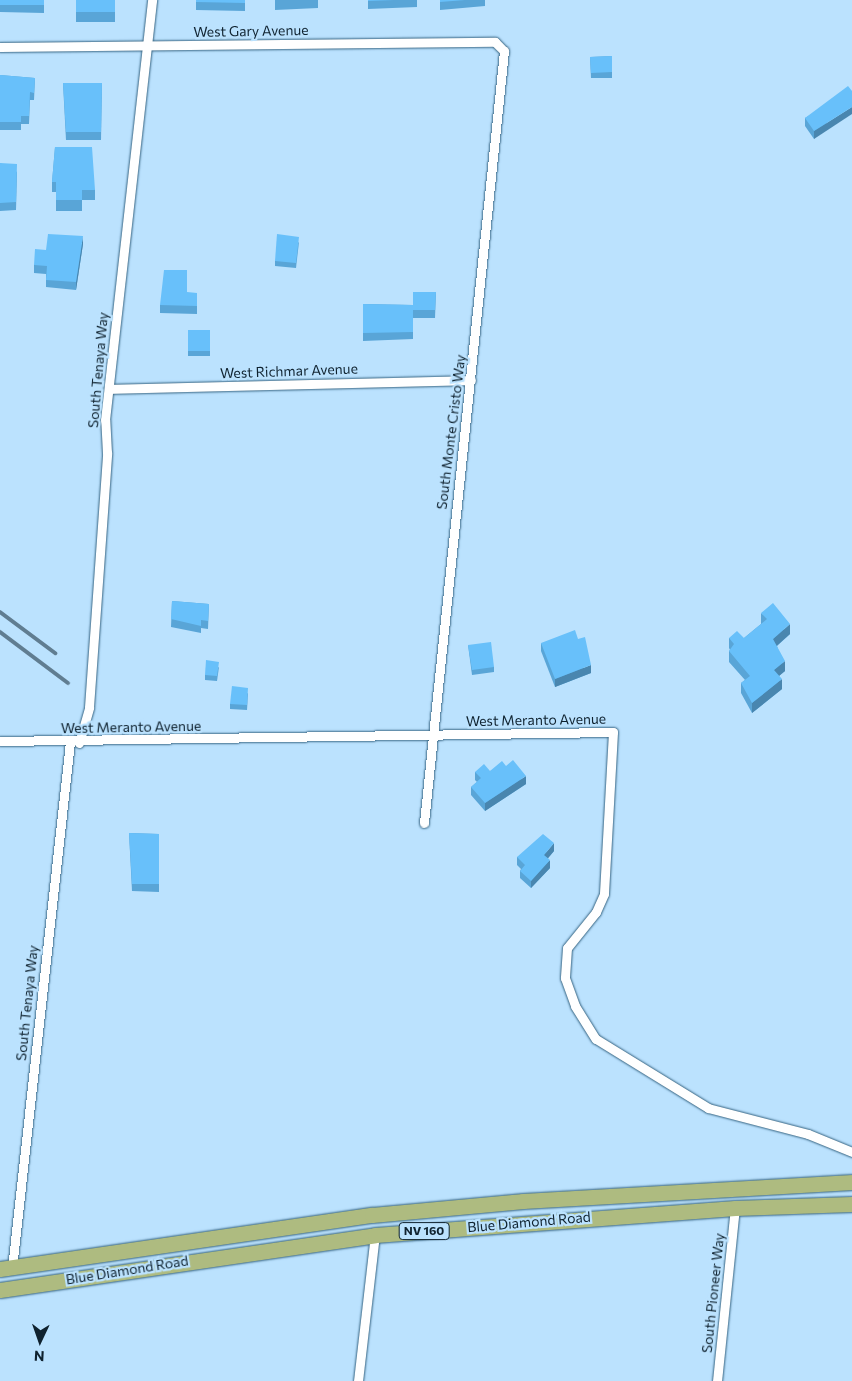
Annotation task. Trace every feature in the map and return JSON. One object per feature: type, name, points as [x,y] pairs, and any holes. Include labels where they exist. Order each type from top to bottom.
[{"type":"highway","name":"Blue Diamond Road","points":[[6,1268],[372,1215],[543,1200],[852,1182]]},
{"type":"highway","name":"Blue Diamond Road","points":[[0,1290],[375,1235],[735,1208],[852,1204]]},
{"type":"street","name":"South Tenaya Way","points":[[6,1268],[74,742],[90,706],[109,389],[152,0]]},
{"type":"street","name":"West Gary Avenue","points":[[0,47],[502,45]]},
{"type":"street","name":"South Monte Cristo Way","points":[[424,823],[431,735],[505,60],[502,45]]},
{"type":"street","name":"West Richmar Avenue","points":[[109,389],[471,380]]},
{"type":"street","name":"West Meranto Avenue","points":[[0,741],[74,742],[613,732],[604,894],[596,912],[567,948],[565,978],[575,1006],[596,1039],[708,1108],[808,1134],[852,1152]]},
{"type":"street","name":"South Pioneer Way","points":[[718,1381],[735,1208]]},
{"type":"street","points":[[358,1381],[375,1235]]},
{"type":"building","points":[[0,0],[44,0],[44,5],[0,5]]},
{"type":"building","points":[[76,0],[115,0],[115,12],[76,12]]},
{"type":"building","points":[[196,0],[245,0],[245,3],[196,2]]},
{"type":"building","points":[[440,0],[465,0],[440,2]]},
{"type":"building","points":[[612,56],[612,72],[591,73],[590,57]]},
{"type":"building","points":[[0,75],[35,78],[34,93],[30,92],[29,116],[21,116],[21,122],[0,122]]},
{"type":"building","points":[[63,83],[102,83],[101,132],[66,132]]},
{"type":"building","points":[[848,86],[852,91],[852,107],[814,131],[805,118]]},
{"type":"building","points":[[55,147],[92,147],[95,190],[82,190],[82,200],[56,200],[56,182],[52,182]]},
{"type":"building","points":[[0,163],[17,164],[16,202],[0,203]]},
{"type":"building","points":[[48,234],[83,236],[76,282],[46,280],[47,266],[34,265],[35,249],[46,250]]},
{"type":"building","points":[[277,234],[299,237],[296,263],[275,261]]},
{"type":"building","points":[[164,270],[187,270],[187,292],[197,293],[197,306],[160,305]]},
{"type":"building","points":[[413,292],[436,292],[435,310],[413,310]]},
{"type":"building","points":[[363,304],[413,305],[413,332],[363,333]]},
{"type":"building","points":[[188,330],[210,330],[210,351],[188,351]]},
{"type":"building","points":[[172,601],[209,604],[208,621],[201,620],[201,626],[171,619]]},
{"type":"building","points":[[773,603],[790,624],[773,639],[785,661],[774,670],[782,679],[752,703],[741,683],[750,676],[729,651],[734,644],[729,638],[737,631],[744,638],[767,619],[761,613]]},
{"type":"building","points":[[575,630],[578,639],[585,637],[591,665],[555,679],[541,643]]},
{"type":"building","points":[[491,642],[494,667],[472,670],[468,645]]},
{"type":"building","points":[[206,660],[219,662],[217,676],[205,675]]},
{"type":"building","points":[[232,686],[248,688],[247,705],[230,704]]},
{"type":"building","points":[[513,760],[526,776],[485,803],[471,787],[481,778],[475,772],[484,764],[490,771],[502,761],[506,766]]},
{"type":"building","points":[[129,833],[159,834],[159,884],[132,884]]},
{"type":"building","points":[[543,834],[554,843],[544,855],[550,860],[531,881],[520,871],[525,865],[517,857]]},
{"type":"railway","points":[[0,612],[55,653]]},
{"type":"railway","points":[[0,632],[68,683]]}]
